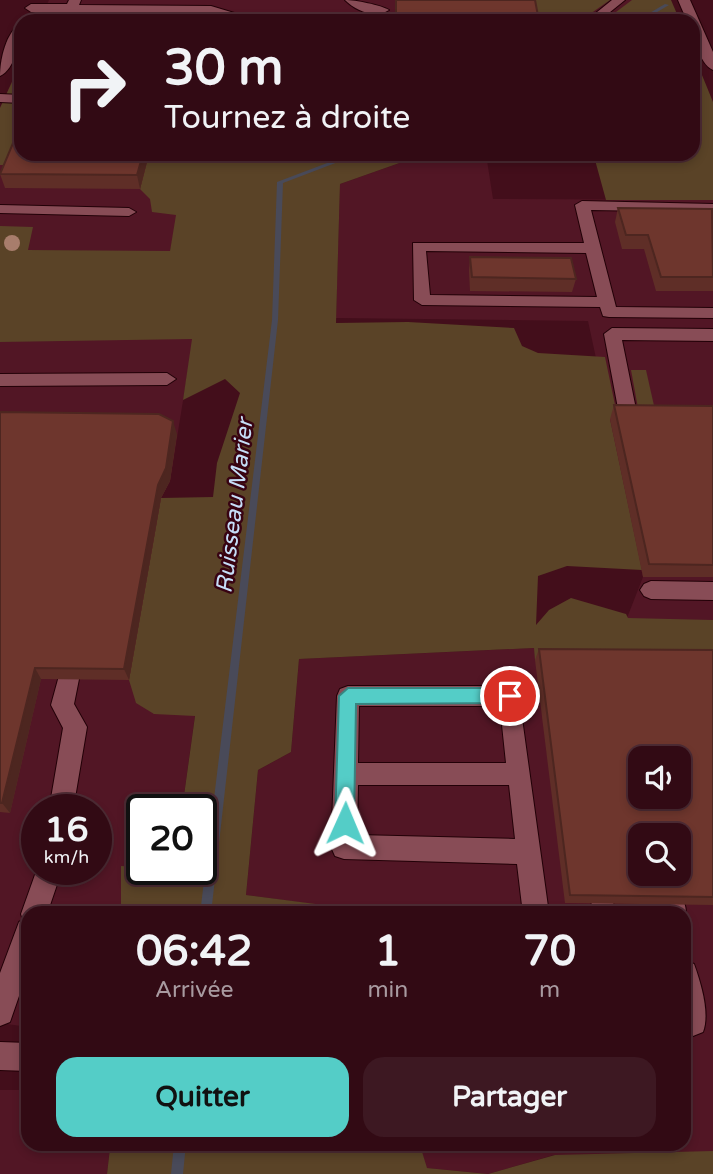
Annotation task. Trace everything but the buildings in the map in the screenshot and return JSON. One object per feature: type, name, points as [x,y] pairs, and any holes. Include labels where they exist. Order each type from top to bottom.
[{"type":"street","points":[[351,0],[363,9],[384,10]]},
{"type":"street","points":[[601,14],[619,0]]},
{"type":"street","points":[[33,4],[211,10],[223,14]]},
{"type":"street","points":[[700,36],[713,66]]},
{"type":"street","points":[[3,66],[14,43]]},
{"type":"street","points":[[713,208],[582,205],[609,312],[713,313]]},
{"type":"street","points":[[0,209],[129,212]]},
{"type":"street","points":[[593,248],[418,246],[422,300],[606,302]]},
{"type":"street","points":[[629,419],[612,334],[713,335]]},
{"type":"street","points":[[0,380],[167,379]]},
{"type":"street","points":[[651,590],[713,591]]},
{"type":"street","points":[[64,794],[75,727],[62,705],[68,679]]},
{"type":"street","points":[[528,852],[344,847],[348,696],[510,696],[535,906]]},
{"type":"street","points":[[346,774],[519,774]]},
{"type":"street","points":[[37,906],[44,885]]},
{"type":"street","points":[[0,1012],[21,951]]},
{"type":"street","points":[[691,1000],[697,1022]]},
{"type":"street","points":[[0,1056],[21,1056]]},
{"type":"shaded area","points":[[49,0],[650,0],[626,14],[42,14]]},
{"type":"shaded area","points":[[531,0],[610,0],[590,14],[534,14]]},
{"type":"shaded area","points":[[632,0],[671,0],[677,14],[613,14]]},
{"type":"shaded area","points":[[700,70],[713,102],[713,200],[606,200],[595,161],[700,161]]},
{"type":"shaded area","points":[[14,77],[14,161],[187,161],[170,252],[0,250],[0,108]]},
{"type":"shaded area","points":[[14,78],[14,165],[0,165],[0,108]]},
{"type":"shaded area","points":[[147,161],[405,161],[340,184],[336,323],[408,322],[514,328],[522,346],[538,353],[605,357],[618,419],[610,419],[642,570],[567,566],[538,576],[536,625],[549,610],[571,598],[626,614],[628,618],[713,620],[713,662],[535,660],[534,648],[299,659],[291,752],[258,770],[246,895],[331,906],[121,906],[121,866],[126,866],[126,885],[217,885],[217,794],[184,794],[195,716],[154,714],[136,703],[129,680],[161,498],[213,497],[217,463],[240,393],[225,379],[183,400],[192,339],[0,342],[0,226],[33,227],[28,250],[170,251],[176,215],[152,212],[150,199],[140,189]]},
{"type":"shaded area","points":[[405,161],[487,161],[493,199],[713,200],[713,1174],[554,1155],[488,1174],[426,1168],[422,1151],[691,1151],[691,906],[326,906],[246,895],[258,770],[291,752],[299,659],[534,648],[627,618],[643,577],[588,321],[336,318],[340,184]]},
{"type":"shaded area","points":[[46,339],[193,339],[170,481],[161,498],[195,715],[184,794],[126,794],[126,885],[155,885],[173,906],[21,906],[21,1026],[0,1023],[0,342]]},
{"type":"shaded area","points":[[631,370],[646,370],[657,419],[640,419]]},
{"type":"shaded area","points":[[0,1090],[21,1090],[21,1151],[110,1151],[107,1174],[0,1174]]},
{"type":"shaded area","points":[[110,1151],[422,1151],[427,1168],[488,1174],[107,1174]]},
{"type":"shaded area","points":[[713,1151],[713,1174],[488,1174],[555,1155]]},
{"type":"waterway","name":"Ruisseau Marier","points":[[651,14],[667,5]]},
{"type":"waterway","name":"Ruisseau Marier","points":[[206,906],[275,320],[280,182],[337,161]]},
{"type":"waterway","name":"Ruisseau Marier","points":[[177,1174],[179,1151]]},
{"type":"route","points":[[345,823],[348,696],[510,696]]}]
